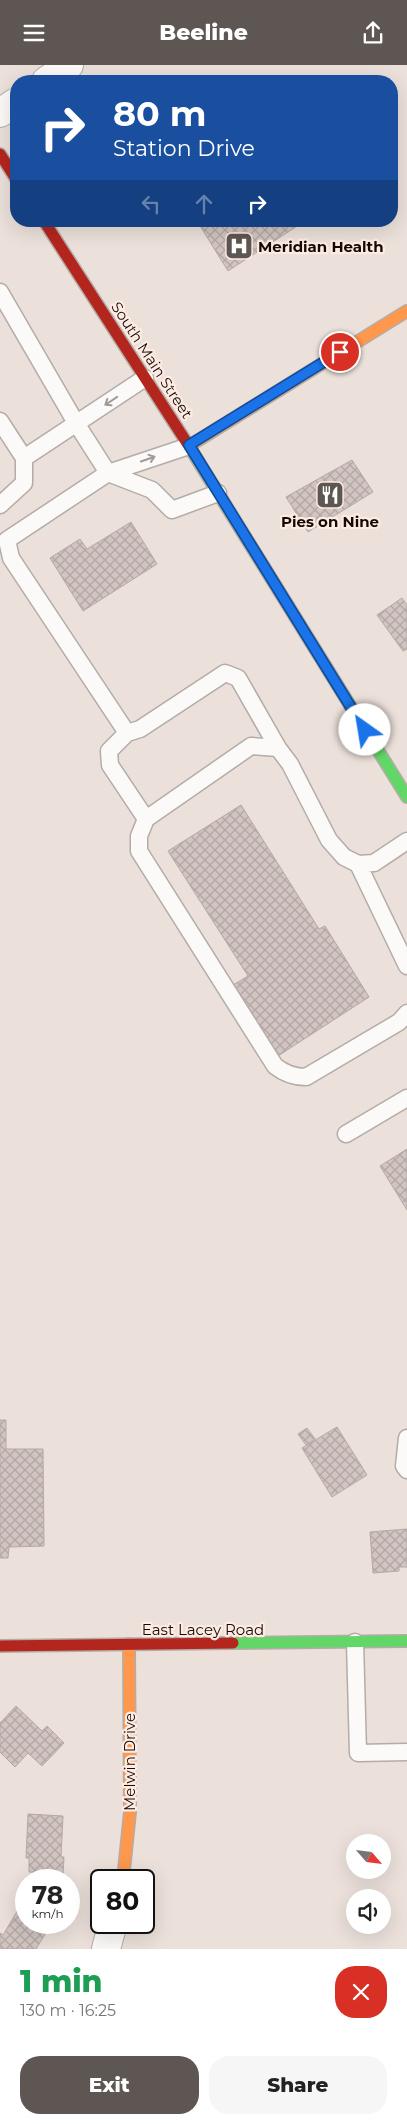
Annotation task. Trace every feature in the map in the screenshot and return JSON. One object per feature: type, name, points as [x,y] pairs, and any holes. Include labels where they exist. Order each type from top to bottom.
[{"type":"main road","points":[[0,154],[10,170]]},
{"type":"main road","name":"South Main Street","points":[[48,227],[402,778],[407,797]]},
{"type":"main road","points":[[189,445],[407,311]]},
{"type":"main road","name":"East Lacey Road","points":[[0,1646],[407,1641]]},
{"type":"main road","name":"Melwin Drive","points":[[124,1869],[130,1812],[129,1644]]},
{"type":"street","points":[[55,75],[70,65]]},
{"type":"street","points":[[106,1949],[110,1934]]},
{"type":"lane","points":[[0,292],[76,423],[108,473],[152,490],[172,510],[218,493]]},
{"type":"lane","points":[[24,458],[145,378]]},
{"type":"lane","points":[[0,422],[24,458],[24,483],[0,505]]},
{"type":"lane","points":[[127,733],[11,558],[7,540],[108,473],[189,445]]},
{"type":"lane","points":[[146,819],[110,765],[109,751],[127,733],[140,729],[224,673],[238,678],[278,748],[290,764],[329,840],[344,857],[358,864],[374,863],[407,841]]},
{"type":"lane","points":[[278,748],[251,746],[146,819],[139,836],[139,851],[275,1067],[282,1072],[296,1077],[306,1077],[399,1021],[407,1013]]},
{"type":"lane","points":[[358,864],[407,966]]},
{"type":"lane","points":[[346,1134],[407,1097]]},
{"type":"lane","points":[[407,1438],[404,1466],[407,1470]]},
{"type":"lane","points":[[355,1642],[358,1753],[407,1752]]},
{"type":"building","name":"Meridian Health","points":[[201,227],[296,227],[228,271]]},
{"type":"building","name":"Pies on Nine","points":[[352,460],[373,492],[308,532],[286,497]]},
{"type":"building","points":[[131,522],[157,564],[83,611],[50,558],[80,539],[87,549]]},
{"type":"building","points":[[402,598],[407,605],[407,649],[403,651],[377,615]]},
{"type":"building","points":[[241,805],[319,929],[325,926],[369,997],[278,1056],[233,985],[248,976],[168,851]]},
{"type":"building","points":[[407,1149],[407,1210],[380,1166]]},
{"type":"building","points":[[0,1420],[6,1420],[6,1449],[43,1449],[44,1546],[9,1547],[8,1558],[0,1558]]},
{"type":"building","points":[[337,1427],[367,1475],[332,1497],[302,1448]]},
{"type":"building","points":[[307,1428],[315,1439],[306,1445],[298,1434]]},
{"type":"building","points":[[407,1529],[407,1567],[399,1567],[399,1571],[373,1573],[370,1532]]},
{"type":"building","points":[[16,1706],[42,1731],[47,1726],[64,1743],[42,1766],[28,1753],[15,1767],[0,1752],[0,1723]]},
{"type":"building","points":[[28,1814],[63,1816],[61,1857],[64,1857],[63,1869],[29,1869],[29,1858],[26,1858]]},
{"type":"building","points":[[15,1915],[15,1934],[45,1934],[36,1949],[0,1949],[0,1933],[3,1935]]},
{"type":"traffic: fast","points":[[187,443],[407,797]]},
{"type":"traffic: fast","points":[[233,1643],[407,1641]]},
{"type":"traffic: slow","points":[[189,446],[407,311]]},
{"type":"traffic: slow","points":[[124,1869],[130,1812],[129,1644]]},
{"type":"traffic: jam","points":[[0,154],[10,170]]},
{"type":"traffic: jam","points":[[48,227],[187,443]]},
{"type":"traffic: jam","points":[[0,1646],[233,1643]]},
{"type":"place","name":"Meridian Health","points":[[239,246]]},
{"type":"place","name":"Pies on Nine","points":[[330,495]]},
{"type":"route","points":[[340,352],[189,445],[365,730]]}]
